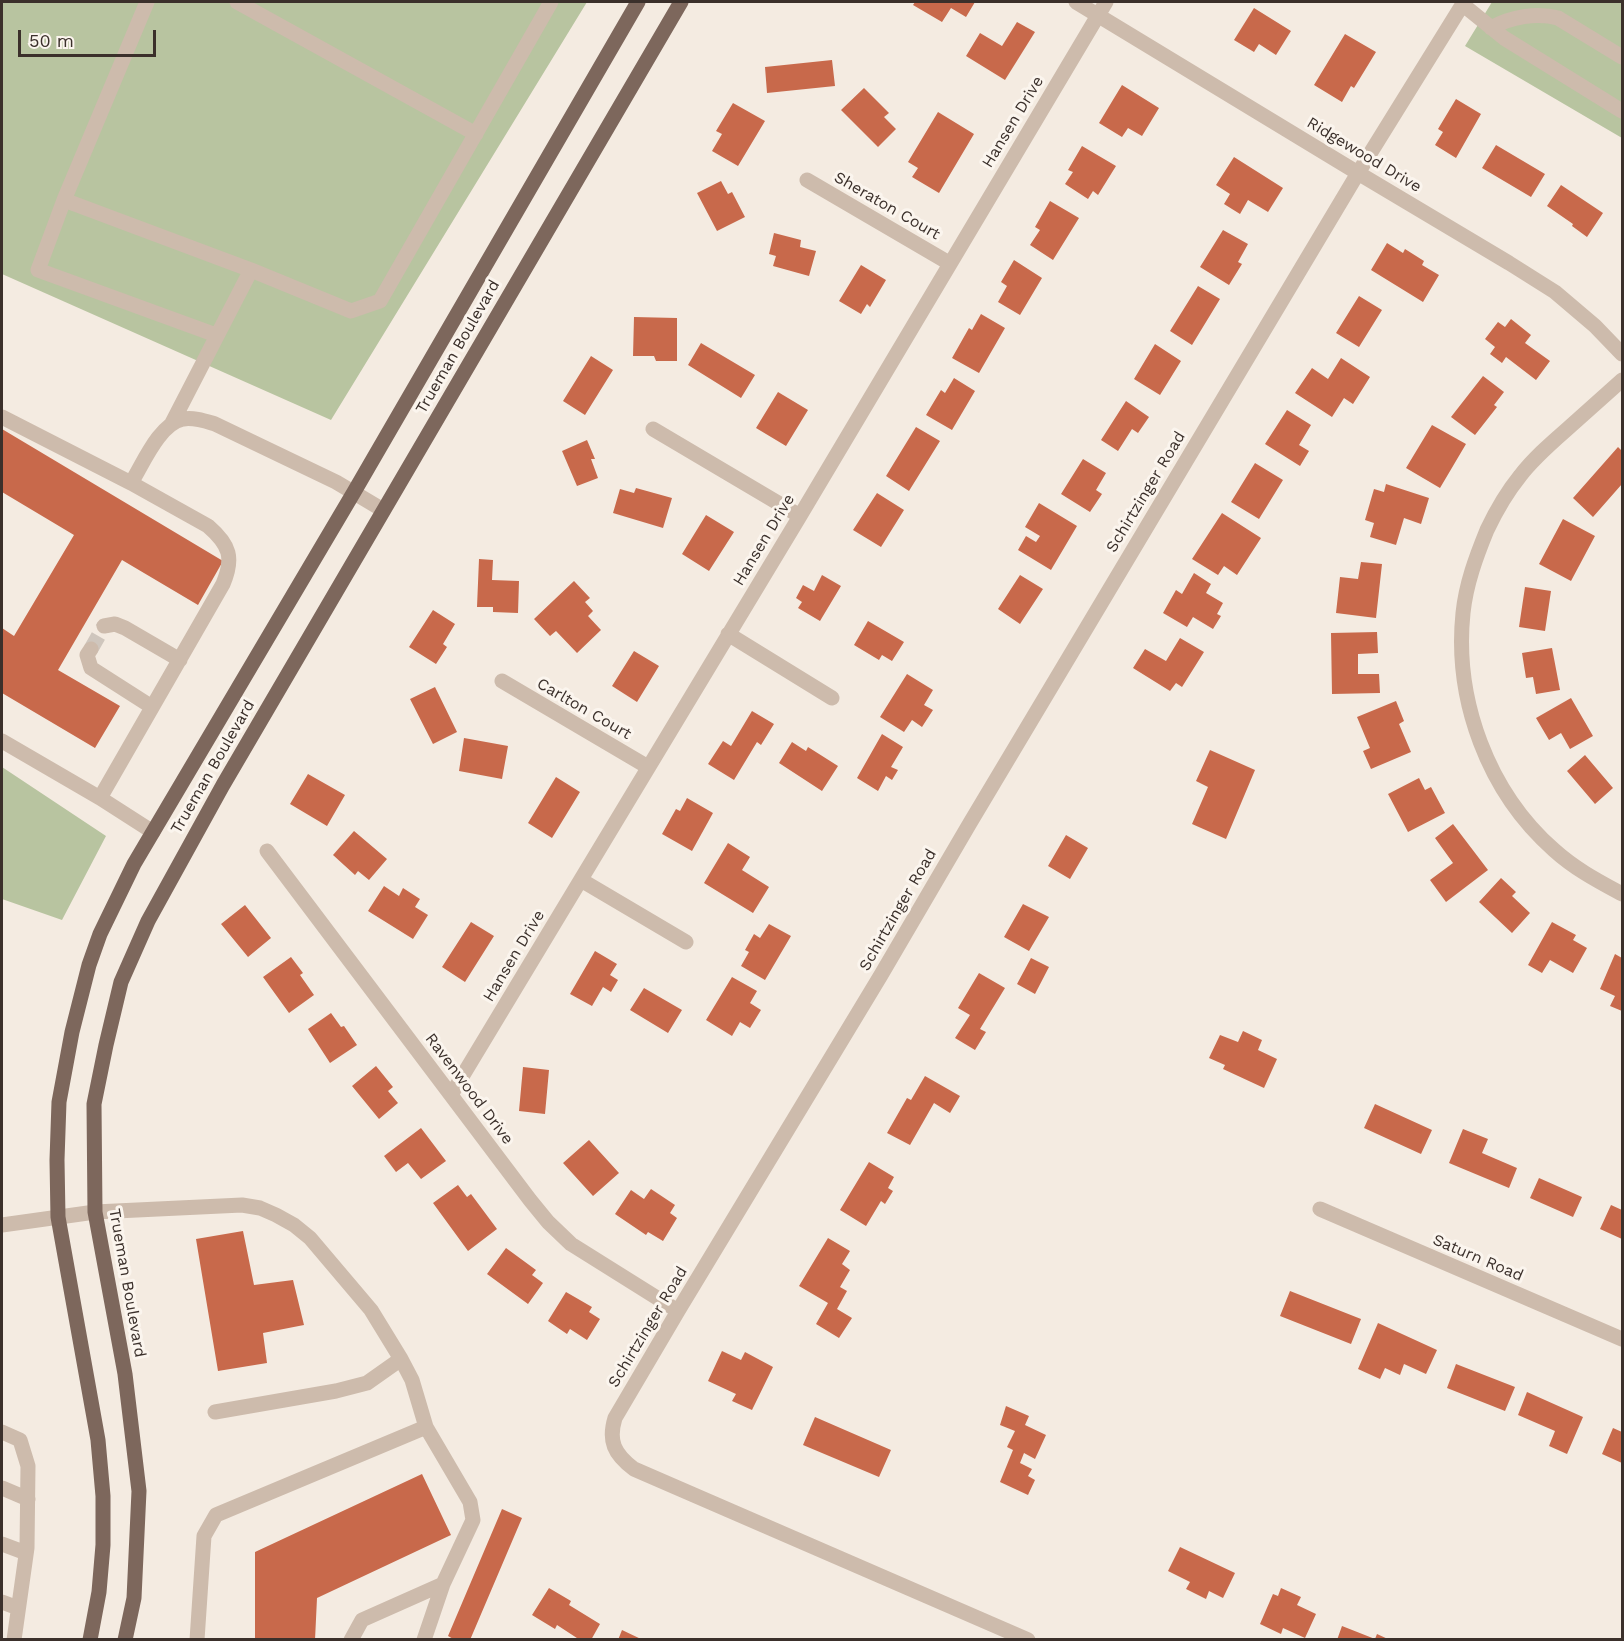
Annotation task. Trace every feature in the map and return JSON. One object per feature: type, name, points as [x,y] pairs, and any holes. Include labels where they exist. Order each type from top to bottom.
[{"type":"main road","name":"Trueman Boulevard","points":[[90,1640],[99,1593],[103,1545],[103,1496],[96,1428],[58,1218],[57,1160],[58,1102],[89,965],[100,934],[134,864],[354,492],[638,2]]},
{"type":"main road","name":"Trueman Boulevard","points":[[125,1640],[134,1598],[139,1491],[125,1374],[95,1212],[94,1104],[121,982],[148,921],[180,861],[681,2]]},
{"type":"street","points":[[147,2],[64,200],[38,270],[216,335]]},
{"type":"street","points":[[237,2],[476,134]]},
{"type":"street","points":[[64,200],[251,270],[351,311],[380,301],[551,2]]},
{"type":"street","name":"Ridgewood Drive","points":[[1076,2],[1102,8],[1358,173],[1555,292],[1595,326],[1623,354]]},
{"type":"street","points":[[1463,3],[1504,38],[1623,111]]},
{"type":"street","name":"Schirtzinger Road","points":[[1028,1640],[634,1469],[619,1456],[612,1437],[615,1418],[875,986],[1358,173],[1463,3]]},
{"type":"street","name":"Hansen Drive","points":[[451,1095],[800,516],[1102,8]]},
{"type":"street","points":[[1491,28],[1512,19],[1528,16],[1553,16],[1623,57]]},
{"type":"street","name":"Sheraton Court","points":[[807,180],[950,263]]},
{"type":"street","points":[[131,483],[162,434],[172,423],[251,270]]},
{"type":"street","points":[[1623,380],[1541,452],[1519,476],[1495,513],[1470,576],[1463,612],[1461,651],[1465,688],[1473,722],[1486,759],[1504,791],[1553,850],[1581,872],[1623,894]]},
{"type":"street","points":[[2,417],[131,483],[208,526],[219,535],[229,556],[229,570],[223,584],[100,798]]},
{"type":"street","points":[[172,423],[185,419],[216,424],[336,482],[383,510]]},
{"type":"street","points":[[653,429],[800,516]]},
{"type":"street","points":[[104,626],[115,624],[125,628],[180,660]]},
{"type":"street","points":[[728,634],[832,698]]},
{"type":"street","points":[[91,649],[87,655],[91,668],[152,707]]},
{"type":"street","name":"Carlton Court","points":[[502,681],[648,767]]},
{"type":"street","points":[[2,741],[153,832]]},
{"type":"street","name":"Ravenwood Drive","points":[[267,851],[548,1222],[571,1244],[678,1311]]},
{"type":"street","points":[[581,880],[686,942]]},
{"type":"street","points":[[2,1225],[95,1212],[242,1205],[260,1208],[276,1215],[294,1225],[310,1238],[371,1311],[401,1359],[412,1380],[426,1427],[470,1502],[473,1520],[443,1584],[424,1640]]},
{"type":"street","name":"Saturn Road","points":[[1320,1209],[1623,1339]]},
{"type":"street","points":[[215,1412],[336,1391],[367,1383],[401,1359]]},
{"type":"street","points":[[197,1640],[204,1536],[216,1515],[426,1427]]},
{"type":"street","points":[[2,1432],[20,1440],[28,1466],[26,1553],[14,1640]]},
{"type":"street","points":[[2,1488],[28,1498]]},
{"type":"street","points":[[2,1544],[26,1553]]},
{"type":"street","points":[[351,1640],[362,1620],[443,1584]]},
{"type":"street","points":[[2,1602],[18,1608]]},
{"type":"green space","points":[[2,2],[587,2],[331,420],[2,274]]},
{"type":"green space","points":[[1492,2],[1622,2],[1622,138],[1465,46]]},
{"type":"green space","points":[[2,767],[106,836],[62,920],[2,899]]},
{"type":"building","points":[[915,2],[975,2],[966,17],[951,8],[942,22],[913,5]]},
{"type":"building","points":[[1254,8],[1291,31],[1276,55],[1259,44],[1254,52],[1234,40]]},
{"type":"building","points":[[1017,22],[1035,32],[1005,80],[966,56],[980,33],[1002,46]]},
{"type":"building","points":[[1345,34],[1376,52],[1354,88],[1351,86],[1342,102],[1314,85]]},
{"type":"building","points":[[832,60],[835,86],[767,93],[765,67]]},
{"type":"building","points":[[1122,85],[1159,108],[1142,136],[1128,128],[1122,137],[1099,123]]},
{"type":"building","points":[[864,88],[889,113],[884,117],[896,129],[878,147],[841,110]]},
{"type":"building","points":[[1456,99],[1481,114],[1456,158],[1435,145],[1443,132],[1438,129]]},
{"type":"building","points":[[733,103],[765,121],[738,166],[712,151],[722,134],[716,131]]},
{"type":"building","points":[[938,112],[974,134],[939,193],[912,177],[918,168],[908,162]]},
{"type":"building","points":[[1496,145],[1545,174],[1531,197],[1482,168]]},
{"type":"building","points":[[1082,146],[1116,166],[1098,195],[1093,191],[1088,199],[1065,184],[1073,172],[1068,170]]},
{"type":"building","points":[[1234,157],[1283,188],[1268,212],[1248,200],[1240,214],[1224,204],[1230,194],[1216,185]]},
{"type":"building","points":[[721,181],[728,194],[732,192],[745,217],[717,231],[697,193]]},
{"type":"building","points":[[1561,185],[1603,213],[1587,237],[1547,206]]},
{"type":"building","points":[[1050,201],[1079,218],[1053,260],[1030,245],[1040,230],[1035,227]]},
{"type":"building","points":[[1223,230],[1248,244],[1238,262],[1242,264],[1229,285],[1200,267]]},
{"type":"building","points":[[774,233],[801,240],[800,247],[816,251],[809,276],[773,266],[776,256],[769,254]]},
{"type":"building","points":[[1387,243],[1403,253],[1405,249],[1424,261],[1422,265],[1439,275],[1423,302],[1371,270]]},
{"type":"building","points":[[1014,260],[1042,278],[1020,315],[998,302],[1007,286],[1001,282]]},
{"type":"building","points":[[861,265],[886,280],[870,307],[867,304],[861,314],[839,301]]},
{"type":"building","points":[[1198,286],[1220,299],[1192,345],[1170,331]]},
{"type":"building","points":[[1359,296],[1382,310],[1359,347],[1336,333]]},
{"type":"building","points":[[981,314],[1005,328],[979,373],[952,358],[969,328],[972,330]]},
{"type":"building","points":[[634,317],[677,318],[677,361],[656,361],[654,356],[633,356]]},
{"type":"building","points":[[1511,319],[1531,335],[1525,343],[1550,361],[1536,380],[1506,357],[1502,363],[1490,354],[1495,347],[1485,339],[1498,322],[1505,327]]},
{"type":"building","points":[[701,343],[755,375],[741,398],[688,365]]},
{"type":"building","points":[[1155,344],[1181,361],[1160,395],[1134,379]]},
{"type":"building","points":[[591,356],[613,370],[585,415],[563,401]]},
{"type":"building","points":[[1341,358],[1370,377],[1353,404],[1344,398],[1332,417],[1295,393],[1312,368],[1328,379]]},
{"type":"building","points":[[1483,376],[1504,392],[1494,405],[1497,407],[1475,435],[1451,417]]},
{"type":"building","points":[[954,378],[975,391],[952,430],[926,415],[941,390],[945,393]]},
{"type":"building","points":[[778,392],[808,410],[786,446],[756,428]]},
{"type":"building","points":[[1126,401],[1149,417],[1138,433],[1132,429],[1118,451],[1101,440]]},
{"type":"building","points":[[1287,410],[1311,425],[1299,445],[1309,451],[1300,466],[1265,444]]},
{"type":"building","points":[[1432,425],[1466,444],[1440,488],[1406,468]]},
{"type":"building","points":[[916,427],[940,441],[909,491],[886,476]]},
{"type":"building","points":[[2,429],[223,561],[198,605],[122,560],[58,670],[120,706],[95,748],[2,693],[2,628],[14,636],[74,535],[2,492]]},
{"type":"building","points":[[587,440],[595,459],[591,459],[598,478],[577,486],[562,451]]},
{"type":"building","points":[[1618,447],[1622,451],[1622,484],[1593,517],[1573,498]]},
{"type":"building","points":[[1083,459],[1106,473],[1096,490],[1102,494],[1090,512],[1061,494]]},
{"type":"building","points":[[1255,463],[1283,480],[1259,519],[1231,502]]},
{"type":"building","points":[[1386,484],[1429,498],[1421,524],[1404,518],[1396,545],[1370,537],[1374,523],[1365,520],[1374,489],[1384,492]]},
{"type":"building","points":[[636,488],[672,498],[663,528],[613,513],[620,489],[634,493]]},
{"type":"building","points":[[877,493],[904,510],[881,547],[853,530]]},
{"type":"building","points":[[1039,503],[1077,526],[1051,570],[1018,550],[1026,536],[1036,542],[1040,536],[1025,527]]},
{"type":"building","points":[[1222,513],[1261,538],[1237,575],[1224,566],[1218,575],[1192,559]]},
{"type":"building","points":[[706,515],[734,532],[709,571],[682,554]]},
{"type":"building","points":[[1563,519],[1595,536],[1571,581],[1539,564]]},
{"type":"building","points":[[479,559],[493,560],[492,580],[519,581],[518,613],[493,612],[493,607],[477,607]]},
{"type":"building","points":[[1361,562],[1382,564],[1376,618],[1336,613],[1340,577],[1358,579]]},
{"type":"building","points":[[1194,573],[1211,584],[1206,593],[1223,603],[1217,614],[1221,616],[1213,629],[1193,617],[1187,627],[1163,613],[1176,590],[1182,594]]},
{"type":"building","points":[[822,575],[841,586],[820,621],[798,608],[802,602],[796,598],[803,585],[814,591]]},
{"type":"building","points":[[1020,575],[1043,589],[1020,624],[998,609]]},
{"type":"building","points":[[574,581],[590,598],[585,602],[593,611],[588,616],[601,630],[577,653],[556,631],[550,636],[534,619]]},
{"type":"building","points":[[1525,587],[1551,591],[1545,631],[1519,627]]},
{"type":"building","points":[[433,610],[455,624],[443,644],[447,647],[436,664],[409,647]]},
{"type":"building","points":[[868,621],[904,642],[892,661],[882,655],[879,660],[854,645]]},
{"type":"building","points":[[1377,632],[1378,653],[1358,654],[1358,674],[1379,674],[1380,693],[1332,694],[1331,633]]},
{"type":"building","points":[[1180,638],[1204,652],[1182,687],[1176,683],[1170,691],[1133,668],[1145,649],[1166,661]]},
{"type":"building","points":[[1552,648],[1560,690],[1536,694],[1533,677],[1526,678],[1522,653]]},
{"type":"building","points":[[634,651],[659,666],[637,702],[612,686]]},
{"type":"building","points":[[907,674],[933,690],[924,705],[933,710],[922,727],[912,720],[904,732],[880,717]]},
{"type":"building","points":[[435,687],[457,732],[433,744],[410,699]]},
{"type":"building","points":[[1571,698],[1593,736],[1570,749],[1561,733],[1549,740],[1536,718]]},
{"type":"building","points":[[1396,701],[1404,721],[1399,724],[1411,752],[1371,769],[1363,751],[1370,748],[1357,717]]},
{"type":"building","points":[[752,711],[774,724],[761,745],[757,742],[734,780],[708,764],[723,741],[731,746]]},
{"type":"building","points":[[882,734],[903,747],[891,767],[898,770],[892,780],[886,776],[878,791],[857,778]]},
{"type":"building","points":[[464,738],[508,746],[502,779],[459,771]]},
{"type":"building","points":[[792,742],[806,751],[808,747],[838,766],[822,791],[779,763]]},
{"type":"building","points":[[1210,750],[1255,770],[1226,839],[1192,824],[1208,787],[1196,781]]},
{"type":"building","points":[[1585,755],[1613,788],[1595,804],[1567,771]]},
{"type":"building","points":[[308,774],[345,795],[327,826],[290,804]]},
{"type":"building","points":[[556,777],[580,792],[552,838],[528,823]]},
{"type":"building","points":[[1419,778],[1425,790],[1431,787],[1445,813],[1408,832],[1388,794]]},
{"type":"building","points":[[687,798],[713,813],[692,851],[662,834],[676,809],[680,811]]},
{"type":"building","points":[[1453,824],[1488,870],[1446,902],[1430,880],[1453,863],[1435,838]]},
{"type":"building","points":[[354,831],[387,859],[369,880],[358,871],[355,875],[333,855]]},
{"type":"building","points":[[1066,835],[1088,848],[1070,879],[1048,866]]},
{"type":"building","points":[[728,843],[750,857],[742,870],[769,887],[753,913],[704,883]]},
{"type":"building","points":[[1501,878],[1516,892],[1512,896],[1530,913],[1512,933],[1479,902]]},
{"type":"building","points":[[384,886],[399,896],[403,888],[420,899],[415,907],[428,915],[413,939],[368,911]]},
{"type":"building","points":[[1023,904],[1049,917],[1029,951],[1004,937]]},
{"type":"building","points":[[245,905],[271,938],[248,957],[221,924]]},
{"type":"building","points":[[471,922],[494,936],[465,982],[442,967]]},
{"type":"building","points":[[1552,922],[1576,935],[1573,940],[1587,948],[1573,973],[1550,960],[1542,973],[1528,965]]},
{"type":"building","points":[[769,924],[791,936],[765,980],[741,966],[749,952],[745,950],[754,934],[760,938]]},
{"type":"building","points":[[595,951],[617,964],[610,975],[618,980],[611,992],[603,987],[592,1006],[570,994]]},
{"type":"building","points":[[1615,954],[1622,958],[1622,1011],[1610,1006],[1615,996],[1600,989]]},
{"type":"building","points":[[291,957],[303,973],[300,975],[314,995],[289,1013],[263,977]]},
{"type":"building","points":[[1031,958],[1049,967],[1035,994],[1017,984]]},
{"type":"building","points":[[979,973],[1005,988],[980,1029],[986,1032],[975,1050],[955,1038],[970,1015],[958,1008]]},
{"type":"building","points":[[732,977],[757,991],[750,1003],[761,1010],[750,1028],[740,1022],[732,1036],[706,1020]]},
{"type":"building","points":[[644,988],[682,1010],[668,1033],[630,1010]]},
{"type":"building","points":[[331,1013],[341,1027],[344,1026],[357,1045],[330,1063],[308,1029]]},
{"type":"building","points":[[1243,1031],[1262,1040],[1258,1050],[1277,1059],[1264,1088],[1223,1069],[1225,1065],[1209,1058],[1220,1035],[1238,1042]]},
{"type":"building","points":[[376,1066],[393,1087],[388,1091],[398,1103],[379,1119],[352,1086]]},
{"type":"building","points":[[523,1067],[549,1070],[545,1114],[519,1111]]},
{"type":"building","points":[[925,1076],[960,1096],[950,1113],[934,1103],[910,1145],[887,1133],[907,1098],[911,1100]]},
{"type":"building","points":[[1375,1104],[1432,1130],[1421,1154],[1364,1128]]},
{"type":"building","points":[[421,1128],[446,1161],[421,1179],[408,1163],[396,1172],[384,1156]]},
{"type":"building","points":[[1463,1129],[1488,1139],[1482,1153],[1517,1168],[1509,1188],[1449,1163]]},
{"type":"building","points":[[589,1140],[619,1173],[593,1196],[563,1163]]},
{"type":"building","points":[[869,1162],[894,1177],[888,1188],[893,1191],[885,1204],[881,1201],[866,1226],[840,1210]]},
{"type":"building","points":[[1539,1178],[1582,1197],[1573,1217],[1530,1198]]},
{"type":"building","points":[[458,1185],[467,1197],[471,1194],[497,1229],[468,1251],[433,1203]]},
{"type":"building","points":[[651,1189],[675,1205],[670,1213],[677,1218],[663,1241],[648,1232],[646,1235],[615,1214],[631,1190],[644,1199]]},
{"type":"building","points":[[1611,1205],[1622,1210],[1622,1239],[1600,1229]]},
{"type":"building","points":[[243,1231],[254,1285],[293,1280],[304,1325],[263,1333],[267,1363],[218,1371],[196,1239]]},
{"type":"building","points":[[828,1238],[850,1251],[842,1264],[850,1270],[840,1287],[847,1291],[837,1309],[852,1318],[839,1338],[816,1324],[828,1303],[799,1286]]},
{"type":"building","points":[[506,1248],[536,1270],[532,1275],[543,1283],[528,1304],[487,1274]]},
{"type":"building","points":[[1290,1291],[1361,1319],[1351,1344],[1280,1316]]},
{"type":"building","points":[[566,1292],[592,1307],[589,1312],[600,1319],[587,1340],[570,1329],[567,1334],[548,1321]]},
{"type":"building","points":[[1378,1323],[1437,1350],[1426,1374],[1404,1364],[1400,1375],[1385,1368],[1380,1379],[1358,1369]]},
{"type":"building","points":[[722,1351],[741,1360],[745,1352],[773,1367],[752,1410],[732,1401],[736,1394],[708,1381]]},
{"type":"building","points":[[1456,1364],[1515,1387],[1505,1411],[1447,1388]]},
{"type":"building","points":[[1527,1392],[1583,1417],[1567,1454],[1549,1446],[1555,1431],[1518,1415]]},
{"type":"building","points":[[1006,1406],[1029,1416],[1025,1425],[1046,1435],[1035,1459],[1024,1453],[1020,1463],[1032,1469],[1028,1476],[1035,1480],[1028,1495],[1000,1482],[1013,1450],[1007,1447],[1015,1431],[1000,1425]]},
{"type":"building","points":[[815,1417],[891,1450],[879,1477],[803,1445]]},
{"type":"building","points":[[1613,1428],[1622,1432],[1622,1463],[1602,1454]]},
{"type":"building","points":[[422,1474],[451,1535],[317,1598],[315,1640],[255,1640],[255,1552]]},
{"type":"building","points":[[502,1509],[522,1518],[470,1640],[455,1640],[448,1636]]},
{"type":"building","points":[[1180,1547],[1235,1573],[1223,1598],[1209,1591],[1206,1599],[1186,1589],[1190,1582],[1168,1571]]},
{"type":"building","points":[[549,1588],[571,1601],[569,1605],[600,1624],[591,1640],[580,1640],[557,1625],[555,1629],[532,1615]]},
{"type":"building","points":[[1281,1588],[1301,1597],[1297,1605],[1316,1614],[1305,1638],[1283,1628],[1281,1634],[1260,1624],[1273,1594],[1278,1596]]},
{"type":"building","points":[[1342,1626],[1375,1639],[1377,1634],[1390,1640],[1337,1640]]},
{"type":"building","points":[[622,1630],[643,1640],[618,1640]]},
{"type":"tunnel","points":[[91,649],[104,626]]}]
